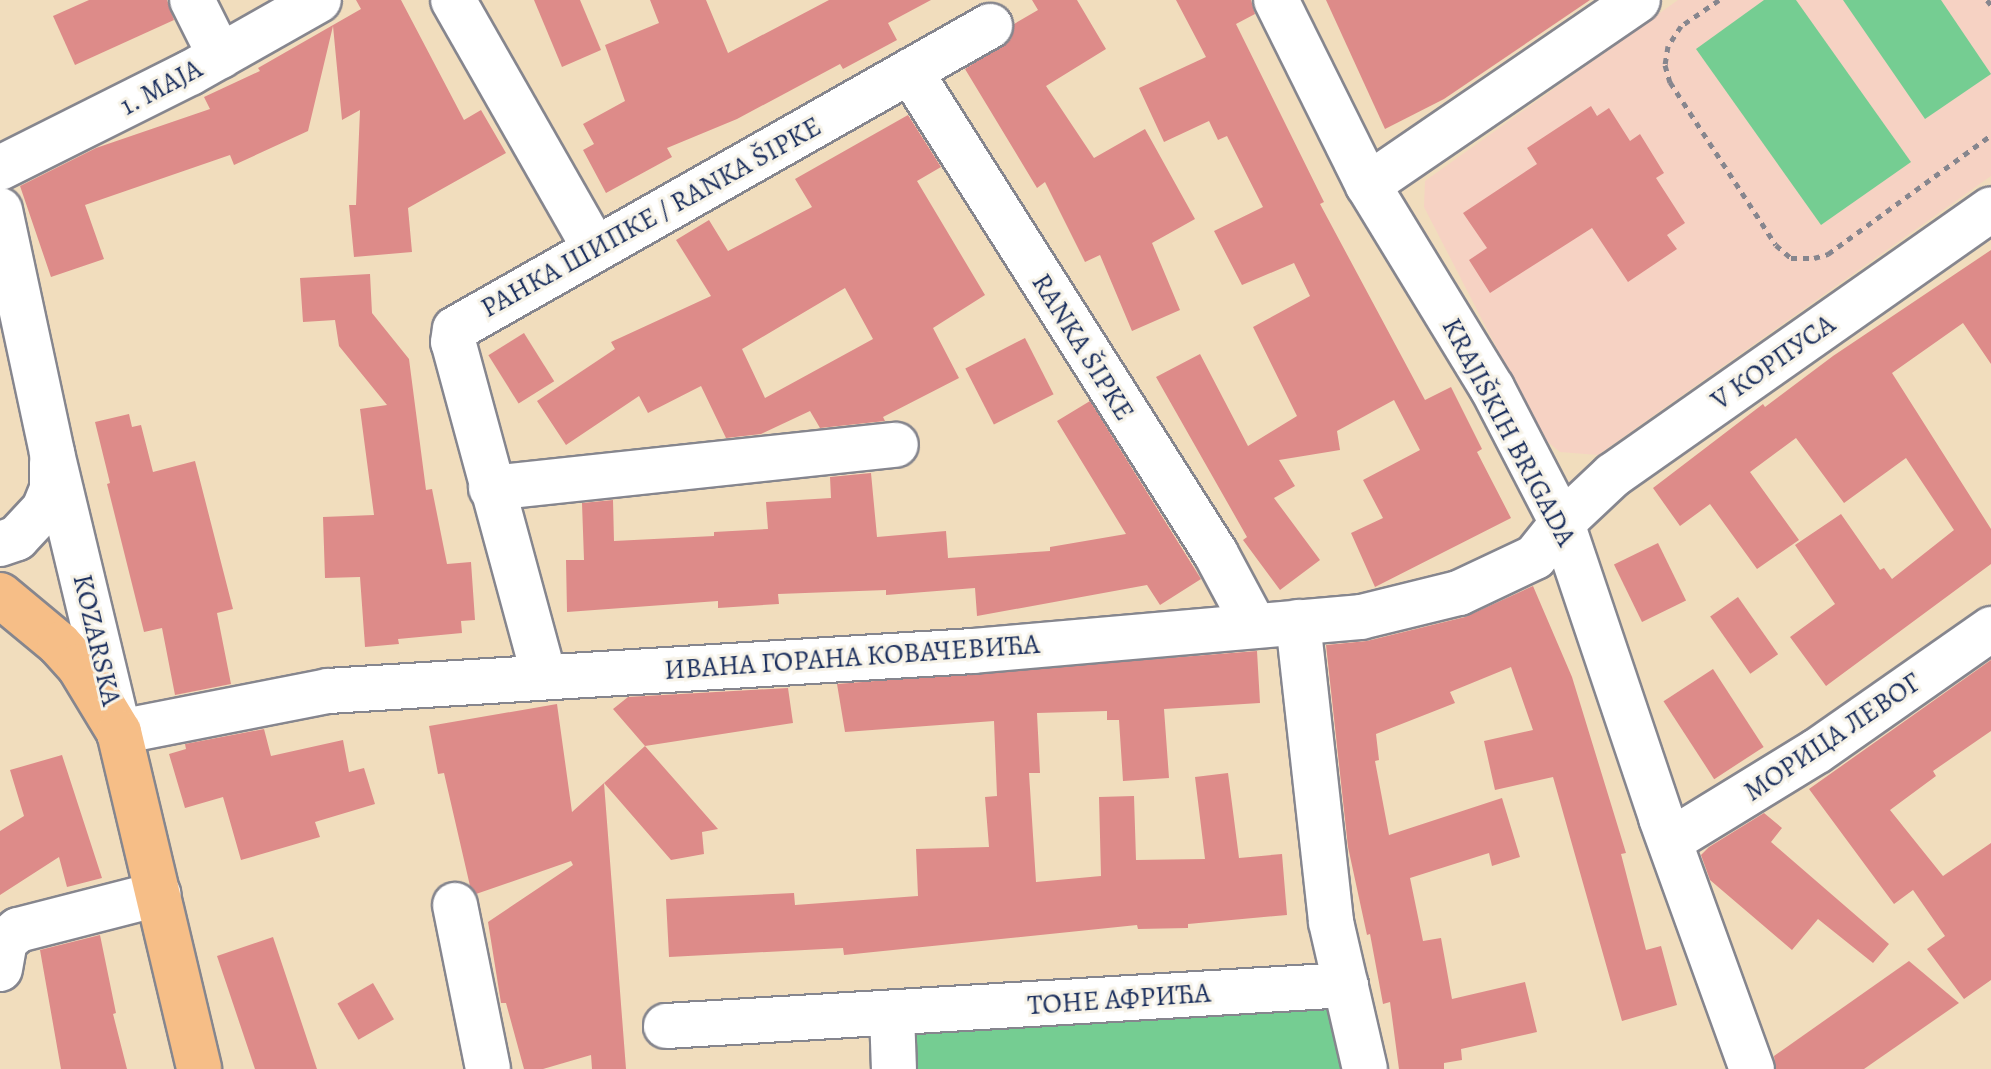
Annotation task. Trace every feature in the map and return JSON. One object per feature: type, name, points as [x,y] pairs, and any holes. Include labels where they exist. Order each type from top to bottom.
[{"type":"main road","points":[[0,595],[59,644],[79,666],[119,732]]},
{"type":"main road","name":"KOZARSKA","points":[[119,732],[199,1069]]},
{"type":"street","points":[[192,0],[220,56]]},
{"type":"street","name":"1. МАЈА","points":[[0,168],[220,56],[319,0]]},
{"type":"street","points":[[453,0],[595,249]]},
{"type":"street","name":"KRAJIŠKIH BRIGADA","points":[[1276,0],[1368,185],[1492,388],[1562,523],[1748,1068]]},
{"type":"street","points":[[1368,185],[1638,0]]},
{"type":"street","name":"РАНКА ШИПКЕ / RANKA ŠIPKE","points":[[544,676],[453,342],[455,329],[990,26]]},
{"type":"street","name":"RANKA ŠIPKE","points":[[910,71],[1216,554],[1254,625]]},
{"type":"street","name":"V КОРПУСА","points":[[1562,523],[1613,475],[1991,209]]},
{"type":"street","name":"KOZARSKA","points":[[0,210],[52,453],[119,732]]},
{"type":"street","points":[[491,488],[896,445]]},
{"type":"street","points":[[0,544],[17,538],[44,509],[52,489],[52,453]]},
{"type":"street","name":"ИВАНА ГОРАНА КОВАЧЕВИЋА","points":[[119,732],[328,691],[973,651],[1361,617],[1459,593],[1535,557],[1562,523]]},
{"type":"street","points":[[1298,622],[1331,922],[1365,1069]]},
{"type":"street","name":"МОРИЦА ЛЕВОГ","points":[[1670,841],[1817,751],[1991,629]]},
{"type":"street","points":[[0,969],[5,941],[18,930],[158,894]]},
{"type":"street","points":[[455,905],[488,1069]]},
{"type":"street","name":"ТОНЕ АФРИЋА","points":[[666,1026],[1346,985]]},
{"type":"street","points":[[892,1013],[894,1069]]},
{"type":"path","points":[[1719,0],[1681,26],[1668,46],[1665,65],[1670,82],[1776,245],[1791,258],[1814,258],[1828,254],[1991,135]]},
{"type":"path","points":[[1987,0],[1991,5]]},
{"type":"shaded area","points":[[1678,0],[1991,0],[1991,176],[1598,455],[1560,452],[1543,438],[1424,207],[1425,181]]},
{"type":"green space","points":[[1764,0],[1796,0],[1911,162],[1821,225],[1696,49]]},
{"type":"green space","points":[[1843,0],[1941,0],[1991,74],[1925,119]]},
{"type":"green space","points":[[1318,998],[1345,1016],[1355,1069],[901,1069],[900,1049],[926,1025]]},
{"type":"building","points":[[89,0],[167,0],[174,20],[75,65],[53,16]]},
{"type":"building","points":[[356,0],[401,0],[464,120],[481,110],[506,153],[408,208],[412,252],[354,257],[349,205],[356,205],[360,110],[342,120],[333,26],[308,131],[234,165],[230,155],[85,205],[104,259],[51,277],[20,186],[96,148],[210,109],[204,97],[260,71],[258,68],[361,9]]},
{"type":"building","points":[[534,0],[580,0],[601,50],[562,67]]},
{"type":"building","points":[[650,0],[706,0],[728,53],[829,0],[931,0],[888,23],[897,40],[843,69],[840,64],[737,119],[667,148],[672,157],[606,193],[583,150],[594,144],[583,124],[625,101],[605,45],[659,23]]},
{"type":"building","points":[[1032,0],[1077,0],[1106,49],[1046,86],[1094,158],[1145,129],[1195,219],[1152,243],[1180,310],[1132,331],[1100,255],[1085,262],[1045,182],[1037,188],[965,69],[1011,39],[1014,24],[1038,10]]},
{"type":"building","points":[[1176,0],[1251,0],[1255,14],[1236,24],[1324,202],[1320,204],[1425,400],[1451,387],[1482,449],[1477,452],[1511,518],[1375,587],[1351,533],[1383,518],[1363,480],[1420,450],[1394,400],[1337,431],[1340,450],[1279,460],[1295,486],[1274,498],[1320,560],[1280,590],[1243,540],[1247,537],[1156,377],[1200,354],[1248,446],[1297,416],[1253,327],[1310,296],[1294,263],[1242,285],[1214,231],[1263,207],[1227,136],[1218,140],[1209,121],[1164,142],[1139,88],[1206,57]]},
{"type":"building","points":[[1326,0],[1590,0],[1444,99],[1385,129]]},
{"type":"building","points":[[1591,106],[1597,116],[1609,108],[1630,141],[1640,134],[1664,173],[1656,178],[1685,223],[1667,235],[1677,249],[1628,282],[1592,228],[1490,293],[1469,260],[1487,248],[1463,213],[1537,164],[1527,148]]},
{"type":"building","points":[[908,115],[941,167],[917,181],[985,295],[933,328],[959,378],[883,417],[885,421],[820,428],[810,411],[761,434],[726,438],[701,386],[648,413],[639,396],[566,445],[537,401],[615,349],[611,342],[711,296],[676,240],[709,220],[728,251],[812,207],[795,179]],"holes":[[[845,288],[873,339],[765,398],[742,349]]]},
{"type":"building","points":[[1991,250],[1991,364],[1963,323],[1892,373],[1991,529],[1991,564],[1826,686],[1790,637],[1835,604],[1795,545],[1841,514],[1880,570],[1884,568],[1892,579],[1954,530],[1906,458],[1844,503],[1796,438],[1750,472],[1799,540],[1757,569],[1710,504],[1680,526],[1653,488],[1763,404],[1765,407],[1833,356]]},
{"type":"building","points":[[370,274],[372,313],[409,359],[426,490],[432,489],[447,564],[471,562],[475,620],[461,621],[462,633],[398,639],[399,644],[365,647],[360,577],[325,578],[323,517],[374,515],[360,409],[387,405],[339,346],[335,320],[303,322],[300,278]]},
{"type":"building","points":[[524,333],[554,381],[519,404],[488,355]]},
{"type":"building","points":[[1025,338],[1054,394],[994,425],[965,368]]},
{"type":"building","points":[[1090,401],[1201,579],[1160,605],[1147,585],[977,616],[975,588],[886,595],[886,590],[778,594],[779,604],[718,608],[718,601],[567,612],[566,560],[584,560],[582,503],[613,500],[614,541],[714,536],[714,532],[768,529],[766,502],[831,498],[830,477],[871,473],[877,537],[946,531],[948,558],[1050,551],[1050,547],[1126,534],[1057,421]]},
{"type":"building","points":[[129,414],[132,427],[141,425],[153,472],[195,461],[233,609],[217,613],[231,684],[175,695],[162,628],[144,632],[107,484],[110,483],[95,422]]},
{"type":"building","points":[[1658,543],[1686,601],[1642,622],[1614,564]]},
{"type":"building","points":[[1533,586],[1572,677],[1626,853],[1621,854],[1646,950],[1661,946],[1677,1005],[1622,1021],[1553,777],[1495,790],[1484,741],[1533,730],[1511,667],[1450,692],[1455,703],[1376,734],[1379,760],[1375,761],[1389,835],[1502,798],[1520,857],[1492,866],[1489,853],[1410,878],[1423,941],[1441,938],[1452,999],[1525,982],[1537,1032],[1461,1049],[1462,1060],[1444,1063],[1444,1069],[1399,1069],[1390,1002],[1383,1004],[1370,934],[1367,935],[1348,847],[1326,645],[1367,641],[1465,617]]},
{"type":"building","points":[[1738,597],[1778,654],[1750,674],[1710,617]]},
{"type":"building","points":[[1257,651],[1260,703],[1164,709],[1169,778],[1123,781],[1119,720],[1107,720],[1107,711],[1037,713],[1040,773],[1029,773],[1036,882],[1101,876],[1099,797],[1134,796],[1136,860],[1205,859],[1195,777],[1228,773],[1239,858],[1282,854],[1287,915],[1188,924],[1188,928],[1138,929],[1137,925],[844,955],[843,948],[669,957],[666,899],[794,893],[795,905],[918,896],[916,849],[989,847],[985,797],[997,796],[994,721],[845,732],[837,684]]},
{"type":"building","points":[[1991,660],[1991,731],[1933,771],[1936,776],[1890,810],[1943,876],[1991,843],[1991,980],[1964,999],[1927,949],[1945,936],[1913,890],[1894,904],[1809,789]]},
{"type":"building","points":[[1713,669],[1764,747],[1714,779],[1664,701]]},
{"type":"building","points":[[788,688],[793,723],[645,746],[613,709],[628,697]]},
{"type":"building","points":[[557,704],[572,812],[604,783],[626,1069],[592,1069],[591,1055],[543,1069],[524,1069],[506,1003],[501,1003],[488,922],[573,865],[571,861],[476,894],[470,886],[444,773],[438,774],[429,726]]},
{"type":"building","points":[[264,729],[271,756],[343,740],[349,772],[364,768],[375,804],[315,822],[320,837],[241,860],[223,797],[185,808],[169,754],[186,749],[185,744]]},
{"type":"building","points":[[645,746],[718,829],[702,832],[704,854],[671,860],[604,783]]},
{"type":"building","points":[[62,755],[102,878],[67,887],[59,857],[0,895],[0,831],[24,816],[10,770]]},
{"type":"building","points":[[1764,813],[1782,828],[1771,842],[1889,944],[1873,963],[1818,919],[1792,950],[1710,880],[1701,855]]},
{"type":"building","points":[[100,935],[116,1013],[113,1014],[127,1069],[61,1069],[40,950]]},
{"type":"building","points":[[273,937],[317,1069],[255,1069],[217,956]]},
{"type":"building","points":[[1909,961],[1959,1003],[1864,1069],[1776,1069],[1774,1056]]},
{"type":"building","points":[[373,983],[394,1019],[358,1040],[337,1004]]}]
